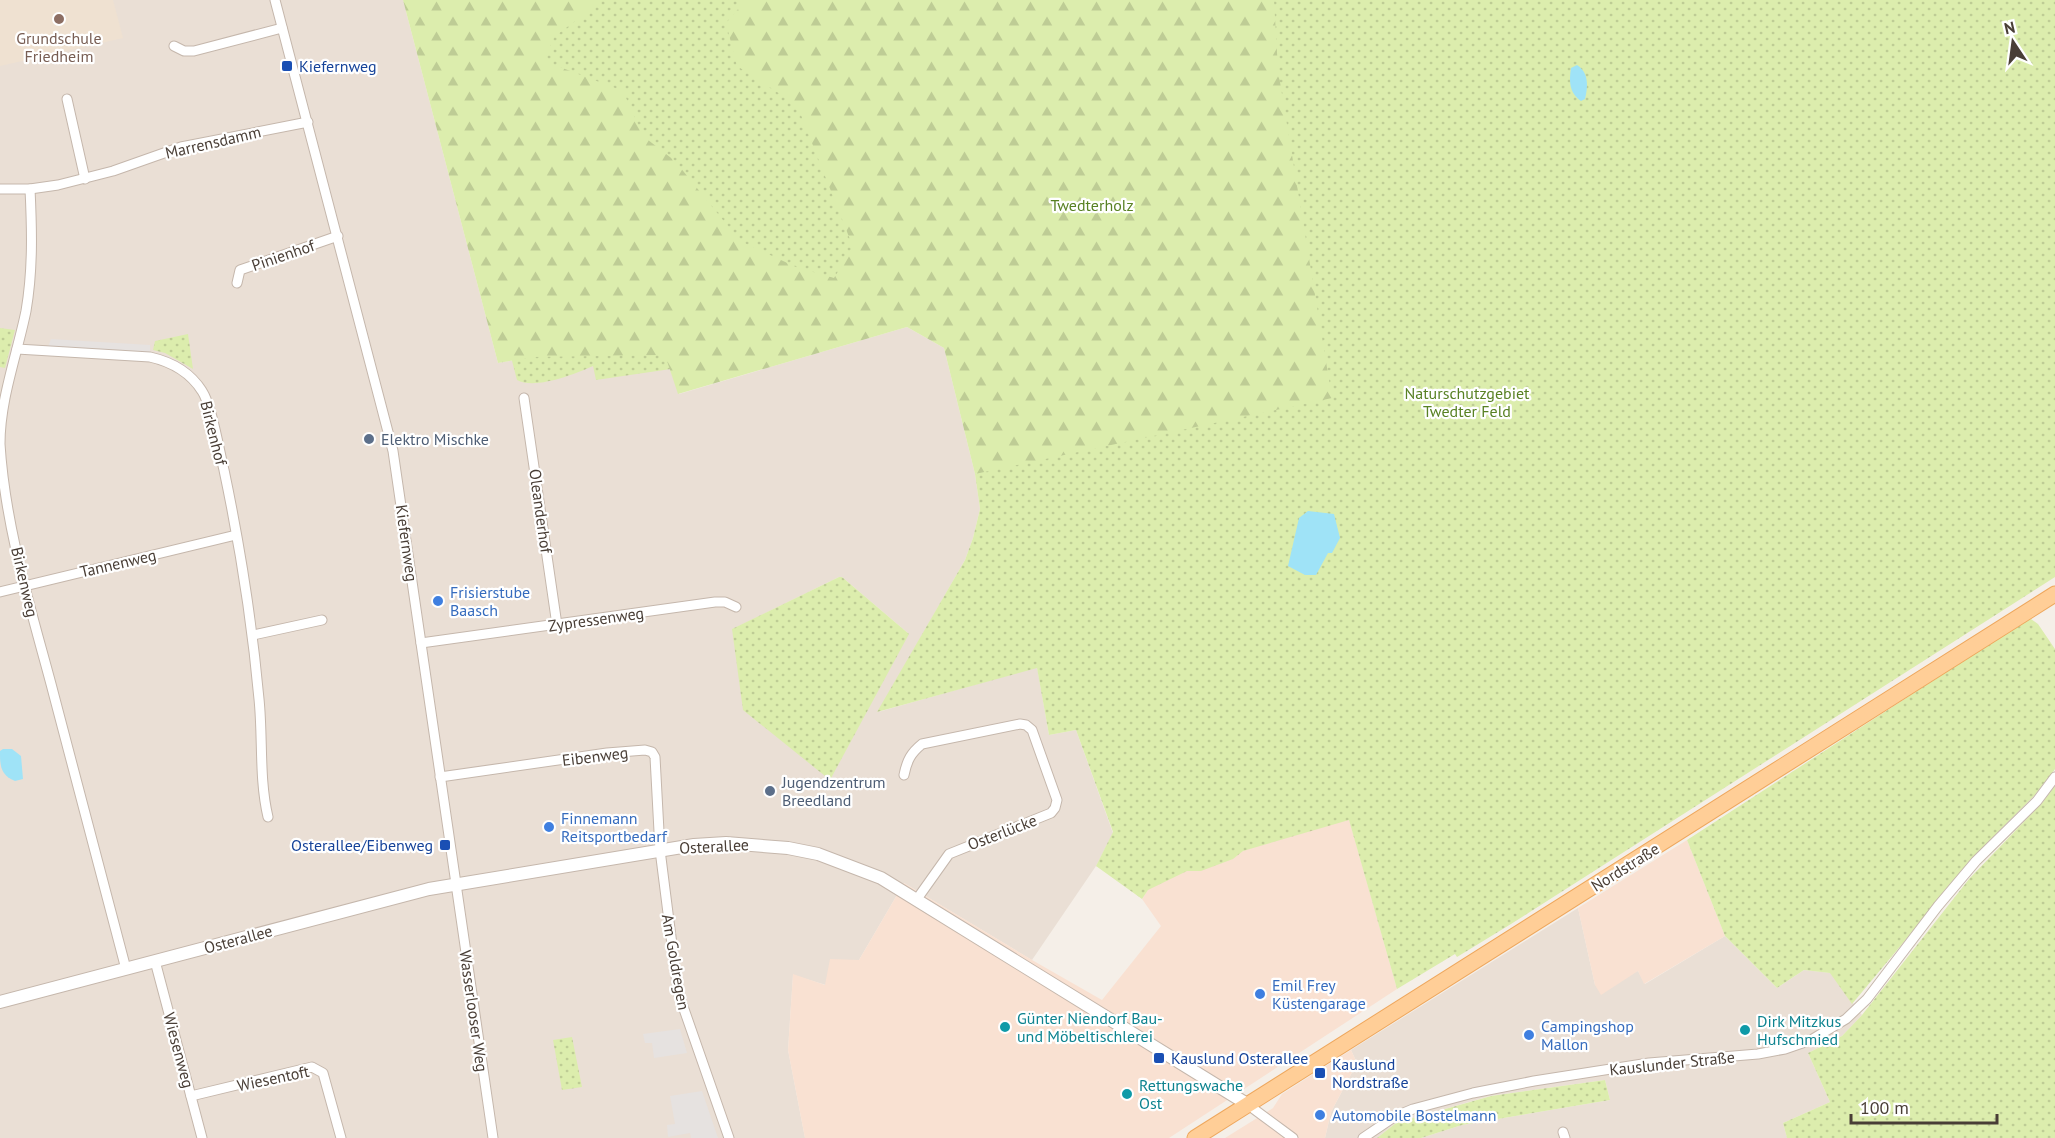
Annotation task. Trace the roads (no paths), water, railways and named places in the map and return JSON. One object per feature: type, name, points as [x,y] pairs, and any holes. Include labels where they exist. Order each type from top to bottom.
[{"type":"main road","name":"Nordstraße","points":[[1195,1138],[2055,594]]},
{"type":"street","name":"Kiefernweg","points":[[275,0],[393,451],[455,884]]},
{"type":"street","points":[[174,46],[184,51],[194,51],[282,28]]},
{"type":"street","points":[[67,99],[84,179]]},
{"type":"street","name":"Marrensdamm","points":[[0,189],[30,189],[84,179],[181,147],[308,122]]},
{"type":"street","name":"Birkenweg","points":[[30,189],[31,273],[26,311],[3,394],[2,461],[12,524],[26,585],[126,969]]},
{"type":"street","name":"Pinienhof","points":[[237,283],[240,270],[338,236]]},
{"type":"street","name":"Birkenhof","points":[[17,349],[150,357],[164,360],[187,373],[204,393],[215,431],[237,535],[253,635],[261,724],[264,801],[268,817]]},
{"type":"street","name":"Oleanderhof","points":[[524,398],[558,625]]},
{"type":"street","name":"Tannenweg","points":[[0,592],[237,535]]},
{"type":"street","name":"Zypressenweg","points":[[421,643],[715,602],[725,602],[735,607]]},
{"type":"street","points":[[253,635],[322,620]]},
{"type":"street","name":"Osterlücke","points":[[904,775],[911,752],[922,744],[1020,724],[1032,730],[1057,800],[1051,813],[949,854],[917,899]]},
{"type":"street","name":"Eibenweg","points":[[440,777],[607,753],[645,750],[652,752],[655,758],[660,850]]},
{"type":"street","name":"Kauslunder Straße","points":[[1363,1138],[1386,1122],[1413,1109],[1534,1080],[1639,1065],[1720,1058],[1785,1049],[1811,1040],[1846,1019],[1867,999],[1938,906],[1977,861],[2037,801],[2055,777]]},
{"type":"street","name":"Osterallee","points":[[0,1002],[455,884],[660,850],[726,843],[788,848],[818,854],[881,878],[1248,1104],[1293,1138]]},
{"type":"street","name":"Am Goldregen","points":[[660,850],[678,992],[729,1138]]},
{"type":"street","name":"Wasserlooser Weg","points":[[455,884],[492,1138]]},
{"type":"street","name":"Wiesenweg","points":[[155,961],[202,1138]]},
{"type":"street","name":"Wiesentoft","points":[[191,1096],[312,1067],[323,1073],[340,1138]]},
{"type":"water","points":[[1577,65],[1584,72],[1587,80],[1585,99],[1581,101],[1574,94],[1570,82],[1571,68]]},
{"type":"water","points":[[1308,511],[1334,514],[1340,538],[1332,553],[1328,553],[1316,575],[1305,575],[1288,566],[1299,518]]},
{"type":"water","points":[[12,749],[21,756],[23,779],[15,781],[4,773],[0,756],[0,751]]},
{"type":"place","name":"Grundschule Friedheim","points":[[59,19]]},
{"type":"place","name":"Kiefernweg","points":[[287,66]]},
{"type":"place","name":"Elektro Mischke","points":[[369,439]]},
{"type":"place","name":"Frisierstube Baasch","points":[[438,601]]},
{"type":"place","name":"Jugendzentrum Breedland","points":[[770,791]]},
{"type":"place","name":"Finnemann Reitsportbedarf","points":[[549,827]]},
{"type":"place","name":"Osterallee/Eibenweg","points":[[445,845]]},
{"type":"place","name":"Emil Frey Küstengarage","points":[[1260,994]]},
{"type":"place","name":"Günter Niendorf Bau- und Möbeltischlerei","points":[[1005,1027]]},
{"type":"place","name":"Dirk Mitzkus Hufschmied","points":[[1745,1030]]},
{"type":"place","name":"Campingshop Mallon","points":[[1529,1035]]},
{"type":"place","name":"Kauslund Osterallee","points":[[1159,1058]]},
{"type":"place","name":"Kauslund Nordstraße","points":[[1320,1073]]},
{"type":"place","name":"Rettungswache Ost","points":[[1127,1094]]},
{"type":"place","name":"Automobile Bostelmann","points":[[1320,1115]]},
{"type":"park label","name":"Twedterholz","points":[[1092,205]]},
{"type":"park label","name":"Naturschutzgebiet Twedter Feld","points":[[1467,402]]}]
